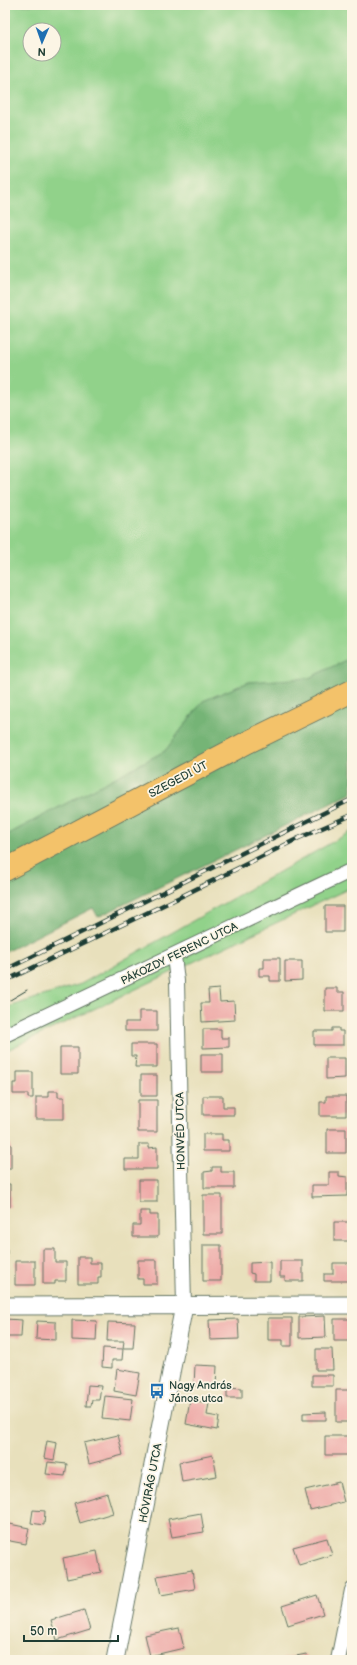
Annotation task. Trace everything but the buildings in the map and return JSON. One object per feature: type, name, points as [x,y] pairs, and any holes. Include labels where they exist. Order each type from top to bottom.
[{"type":"main road","name":"SZEGEDI ÚT","points":[[5,870],[248,742],[352,691]]},
{"type":"street","name":"PÁKOZDY FERENC UTCA","points":[[5,1036],[352,870]]},
{"type":"street","name":"HONVÉD UTCA","points":[[174,956],[177,981],[184,1306]]},
{"type":"street","points":[[5,1306],[352,1305]]},
{"type":"street","name":"HÓVIRÁG UTCA","points":[[115,1660],[184,1306]]},
{"type":"street","points":[[338,1660],[352,1590]]},
{"type":"green space","points":[[5,5],[352,5],[352,657],[309,678],[249,682],[203,701],[165,751],[5,836]]},
{"type":"green space","points":[[352,657],[352,793],[98,917],[93,908],[5,952],[5,836],[165,751],[203,701],[249,682],[309,678]]},
{"type":"green space","points":[[352,831],[352,887],[5,1051],[5,1008],[81,984]]},
{"type":"tram line","points":[[5,1003],[27,990]]},
{"type":"railway","points":[[5,970],[352,799]]},
{"type":"railway","points":[[5,981],[299,838],[352,815]]},
{"type":"place","name":"Nagy András János utca","points":[[157,1391]]}]
